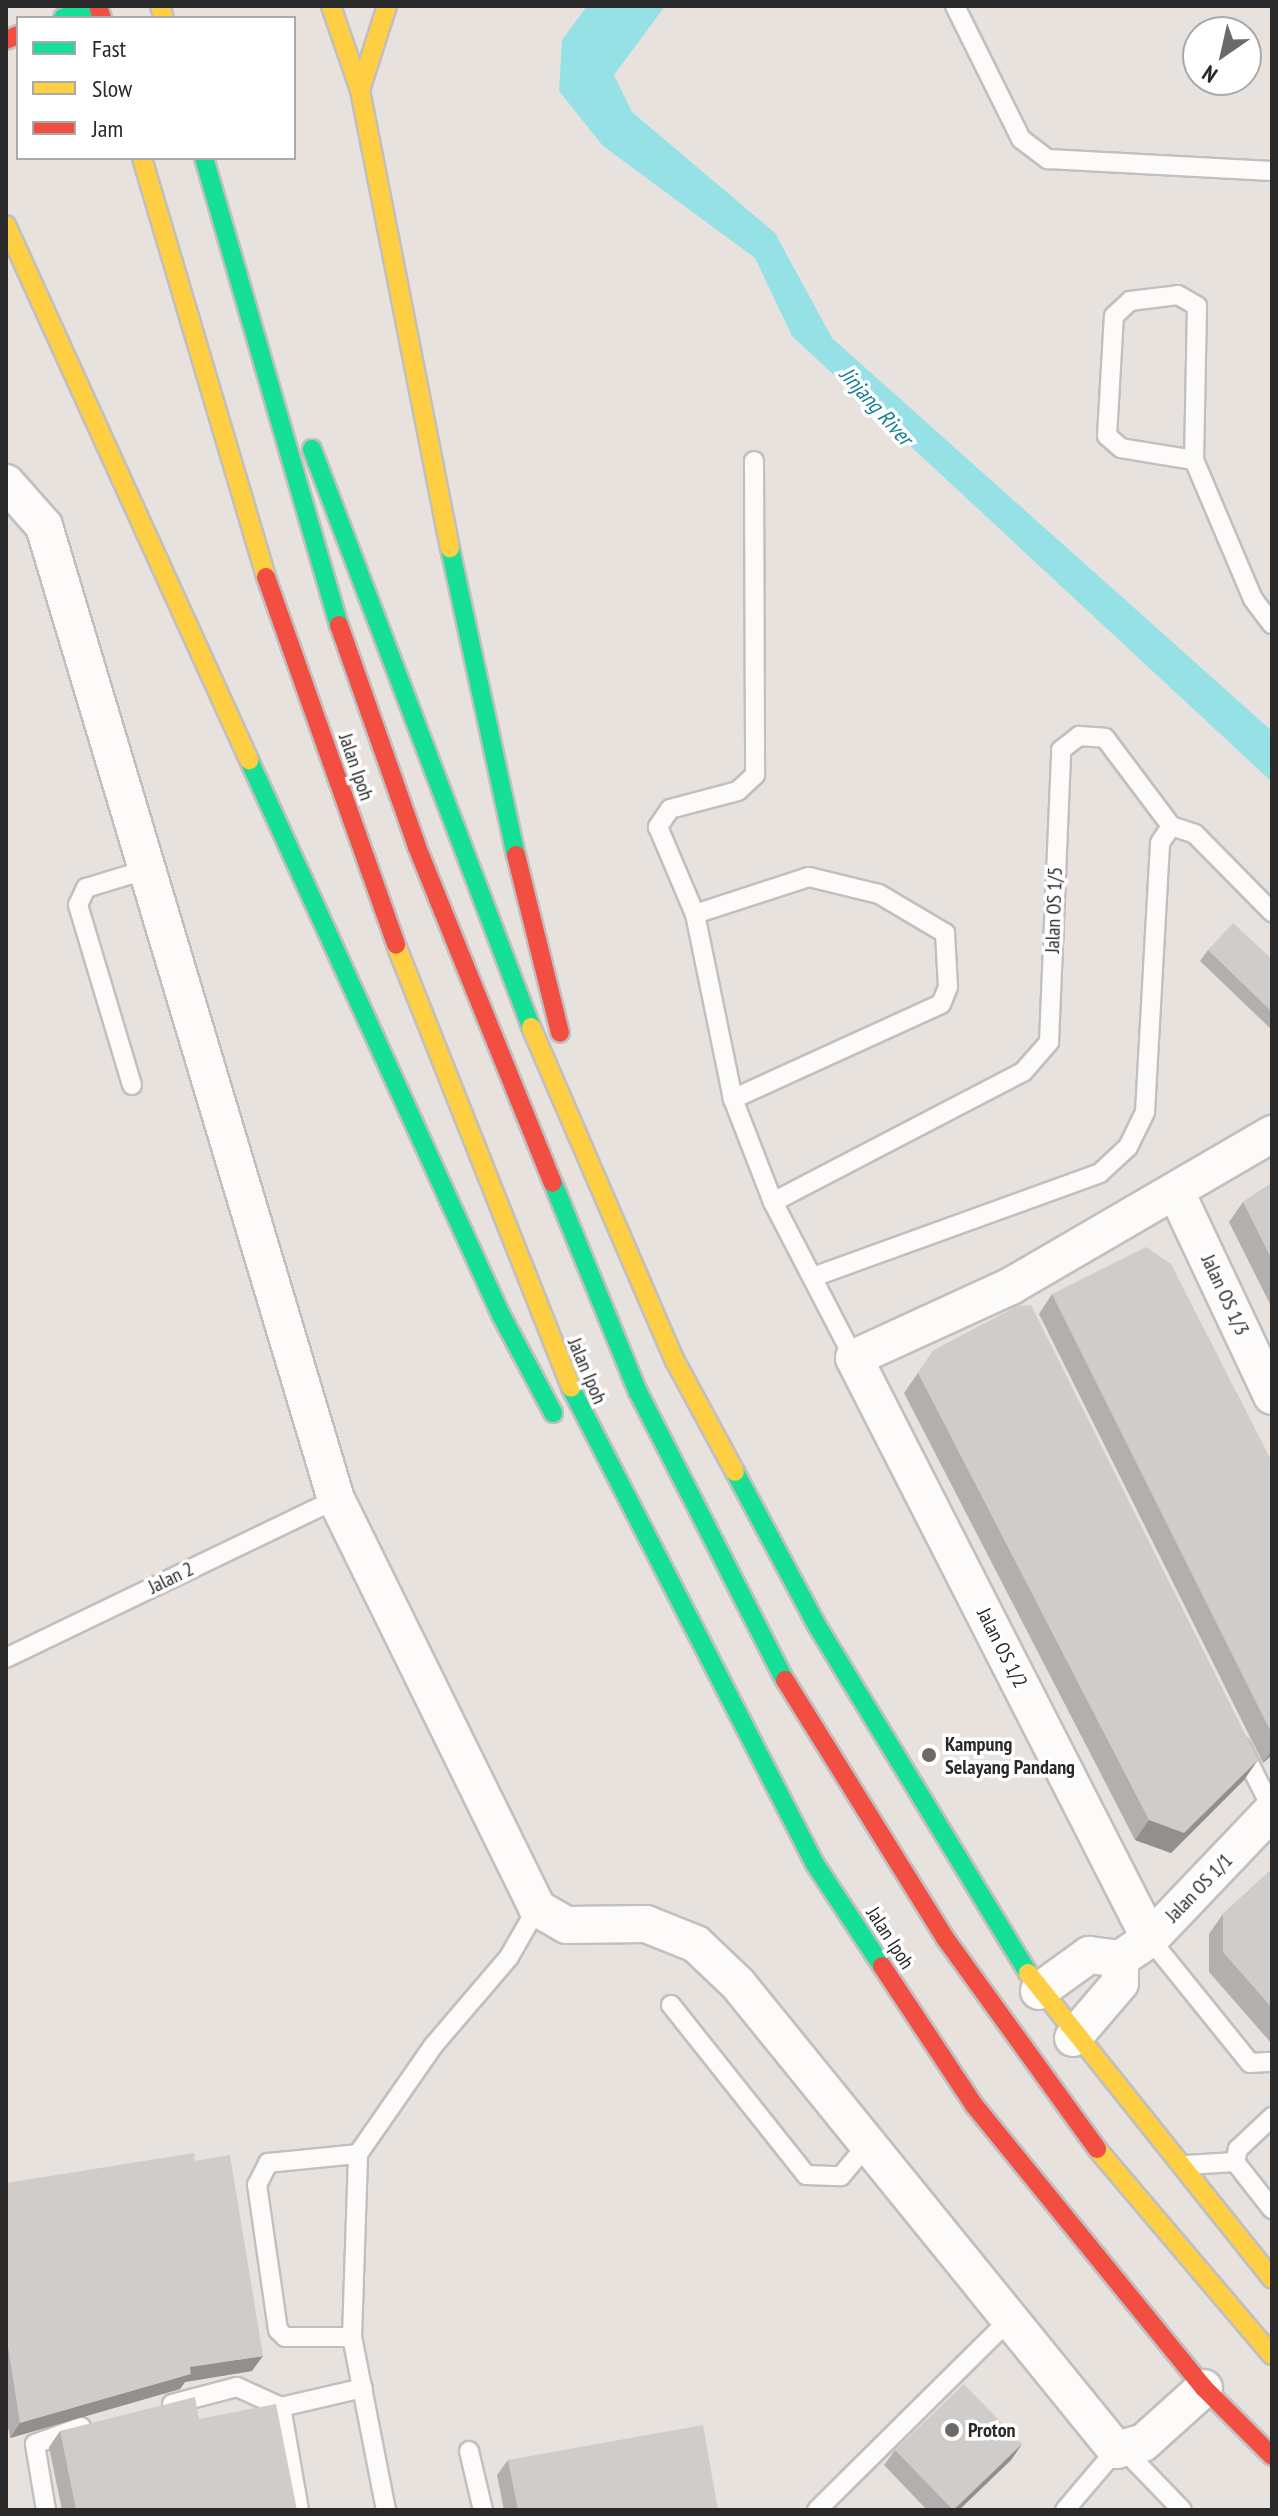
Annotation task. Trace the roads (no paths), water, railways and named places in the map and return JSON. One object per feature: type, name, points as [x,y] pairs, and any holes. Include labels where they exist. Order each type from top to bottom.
[{"type":"main road","points":[[68,16],[96,6]]},
{"type":"main road","points":[[331,6],[360,90],[486,730],[543,965],[580,1110],[675,1361]]},
{"type":"main road","points":[[360,90],[387,6]]},
{"type":"main road","name":"Jalan Ipoh","points":[[143,160],[255,545],[452,1099],[583,1418],[815,1864],[974,2105],[1204,2388],[1272,2456]]},
{"type":"main road","name":"Jalan Ipoh","points":[[205,160],[308,535],[396,788],[638,1392],[764,1645],[945,1938],[1091,2142],[1272,2355]]},
{"type":"main road","points":[[211,160],[433,781],[575,1139],[675,1361],[923,1810],[1039,1991],[1073,2038],[1272,2279]]},
{"type":"main road","points":[[6,225],[39,306],[501,1315],[560,1427]]},
{"type":"main road","points":[[6,263],[39,306]]},
{"type":"main road","points":[[674,1636],[815,1864]]},
{"type":"street","points":[[6,483],[44,526],[152,868],[336,1499],[537,1908],[567,1925],[646,1924],[696,1944],[738,1984],[1006,2323],[1122,2451],[1204,2388]]},
{"type":"street","points":[[854,1358],[1014,1293],[1272,1134]]},
{"type":"street","name":"Jalan OS 1/3","points":[[1177,1194],[1272,1396]]},
{"type":"street","name":"Jalan OS 1/2","points":[[854,1358],[1150,1939]]},
{"type":"street","name":"Jalan OS 1/1","points":[[1120,1959],[1150,1939],[1272,1810]]},
{"type":"street","points":[[1039,1991],[1089,1955],[1120,1959],[1120,1983],[1073,2038]]},
{"type":"lane","points":[[955,6],[1021,139],[1048,159],[1272,171]]},
{"type":"lane","points":[[1194,460],[1121,448],[1107,436],[1114,316],[1130,301],[1178,295],[1197,306],[1194,460],[1253,599],[1272,624]]},
{"type":"lane","points":[[754,461],[755,775],[738,791],[670,809],[658,827],[695,914],[733,1099],[773,1202],[854,1358]]},
{"type":"lane","name":"Jalan OS 1/5","points":[[773,1202],[1023,1072],[1049,1042],[1061,750],[1079,736],[1105,738],[1171,826],[1195,834],[1272,912]]},
{"type":"lane","points":[[813,1277],[1100,1173],[1128,1147],[1145,1112],[1160,843],[1171,826]]},
{"type":"lane","points":[[132,1085],[78,905],[86,888],[152,868]]},
{"type":"lane","points":[[695,914],[809,877],[879,894],[945,933],[948,987],[941,1004],[733,1099]]},
{"type":"lane","name":"Jalan 2","points":[[6,1658],[336,1499]]},
{"type":"lane","points":[[1230,1725],[1272,1810]]},
{"type":"lane","points":[[386,2510],[352,2337],[358,2154],[433,2046],[509,1957],[537,1908]]},
{"type":"lane","points":[[1150,1939],[1250,2063],[1272,2062]]},
{"type":"lane","points":[[671,2005],[806,2175],[841,2176],[866,2146]]},
{"type":"lane","points":[[1175,2164],[1235,2162],[1272,2117]]},
{"type":"lane","points":[[352,2337],[285,2337],[278,2330],[257,2185],[268,2163],[358,2154]]},
{"type":"lane","points":[[1235,2162],[1272,2209]]},
{"type":"lane","points":[[817,2510],[955,2386],[1006,2323]]},
{"type":"lane","points":[[147,2410],[237,2387],[281,2407],[363,2388]]},
{"type":"lane","points":[[281,2407],[299,2510]]},
{"type":"lane","points":[[46,2510],[35,2444],[102,2421]]},
{"type":"lane","points":[[469,2451],[483,2510]]},
{"type":"lane","points":[[1065,2510],[1122,2451],[1182,2510]]},
{"type":"water","name":"Jinjang River","points":[[587,6],[665,6],[614,75],[632,112],[775,233],[832,338],[1272,731],[1272,782],[792,336],[755,258],[603,146],[559,91],[562,40]]},
{"type":"place","name":"Kampung Selayang Pandang","points":[[929,1755]]},
{"type":"place","name":"Proton","points":[[952,2430]]}]
